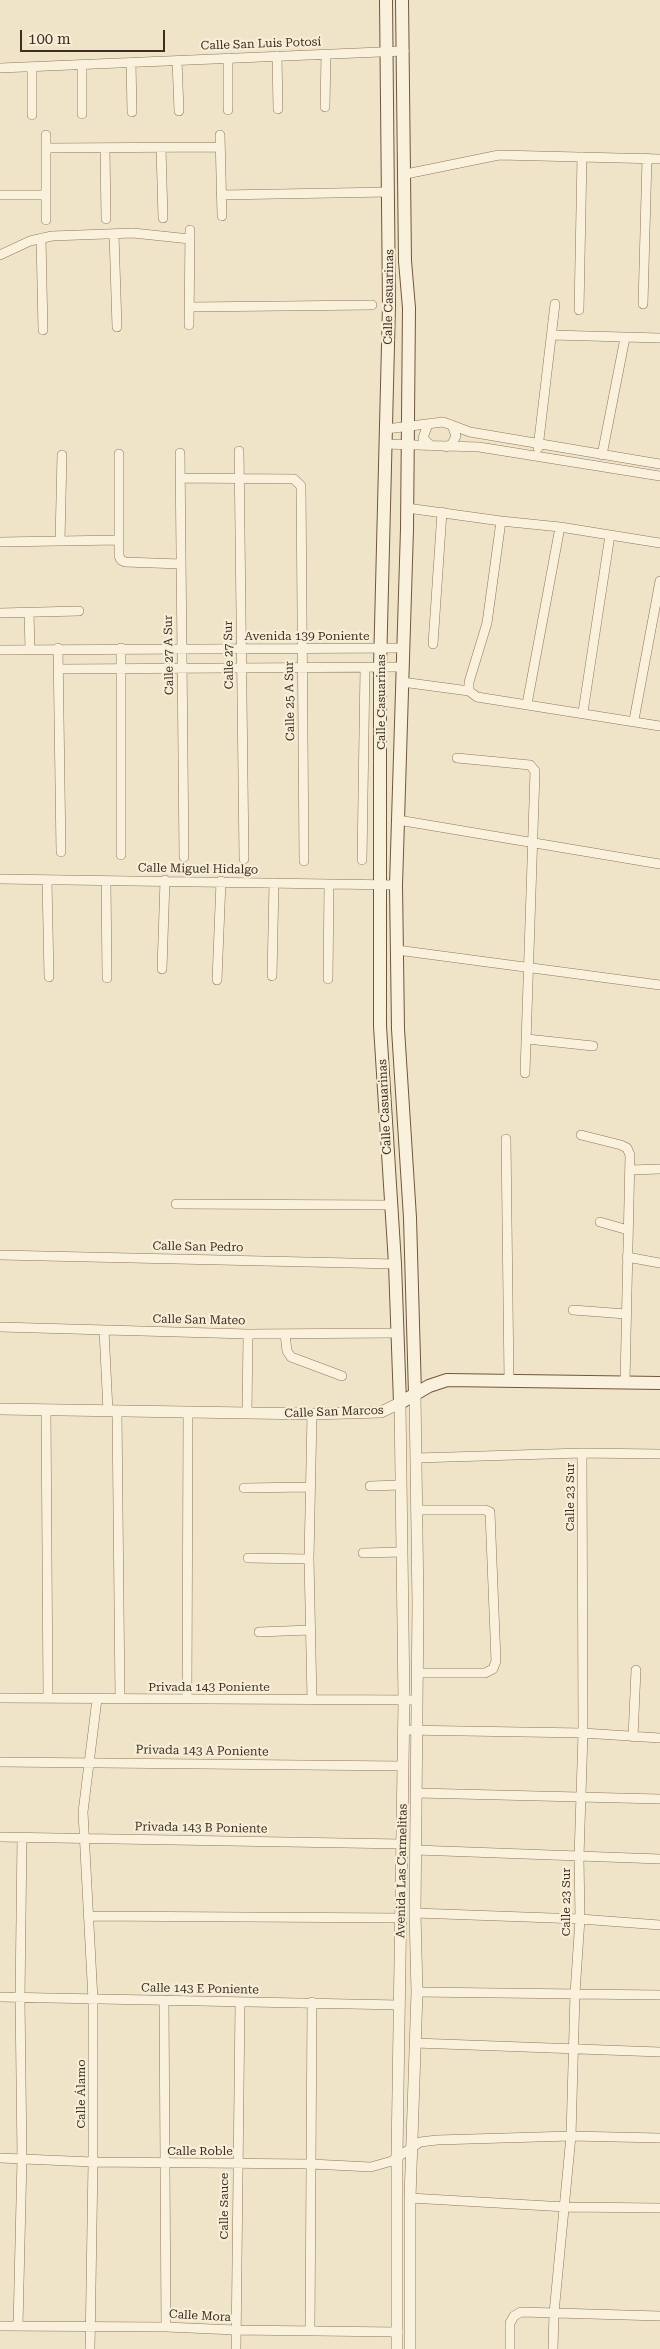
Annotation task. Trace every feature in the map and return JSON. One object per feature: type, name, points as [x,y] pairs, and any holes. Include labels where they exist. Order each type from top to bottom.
[{"type":"main road","name":"Calle Casuarinas","points":[[386,0],[389,305],[380,668],[380,1026],[395,1264],[400,1403]]},
{"type":"main road","name":"Calle Casuarinas","points":[[402,0],[406,174],[405,261],[409,308],[407,508],[396,885],[398,1029],[410,1218],[415,1394]]},
{"type":"main road","name":"Calle San Marcos","points":[[400,1403],[429,1386],[448,1380],[660,1383]]},
{"type":"street","name":"Calle San Luis Potosí","points":[[0,68],[404,51]]},
{"type":"street","points":[[325,107],[326,54]]},
{"type":"street","points":[[277,56],[278,109]]},
{"type":"street","points":[[228,58],[228,110]]},
{"type":"street","points":[[177,61],[179,111]]},
{"type":"street","points":[[131,62],[132,112]]},
{"type":"street","points":[[82,65],[82,114]]},
{"type":"street","points":[[32,67],[32,115]]},
{"type":"street","points":[[46,135],[46,220]]},
{"type":"street","points":[[220,135],[222,216]]},
{"type":"street","points":[[46,148],[220,147]]},
{"type":"street","points":[[105,148],[106,219]]},
{"type":"street","points":[[161,148],[162,218]]},
{"type":"street","points":[[406,174],[499,155],[660,159]]},
{"type":"street","points":[[578,310],[582,157]]},
{"type":"street","points":[[643,304],[647,158]]},
{"type":"street","points":[[221,195],[389,192]]},
{"type":"street","points":[[0,196],[45,195]]},
{"type":"street","points":[[0,255],[41,238],[132,233],[190,234],[189,325]]},
{"type":"street","points":[[114,234],[117,327]]},
{"type":"street","points":[[41,238],[43,330]]},
{"type":"street","points":[[537,456],[555,304]]},
{"type":"street","points":[[190,307],[372,305]]},
{"type":"street","points":[[552,334],[660,338]]},
{"type":"street","points":[[602,454],[625,338]]},
{"type":"street","points":[[386,429],[443,422],[470,432],[660,464]]},
{"type":"street","points":[[428,424],[423,438],[431,446]]},
{"type":"street","points":[[446,447],[452,444],[456,436],[452,425]]},
{"type":"street","points":[[385,444],[446,447],[479,446],[660,476]]},
{"type":"street","name":"Calle 27 Sur","points":[[239,452],[244,859]]},
{"type":"street","name":"Calle 27 A Sur","points":[[180,453],[184,857]]},
{"type":"street","points":[[120,454],[119,556],[125,562],[181,564]]},
{"type":"street","points":[[60,541],[62,455]]},
{"type":"street","points":[[180,478],[240,478]]},
{"type":"street","name":"Calle 25 A Sur","points":[[240,478],[294,479],[299,481],[301,486],[304,862]]},
{"type":"street","points":[[407,508],[560,527],[660,543]]},
{"type":"street","points":[[433,644],[442,512]]},
{"type":"street","points":[[469,691],[469,682],[487,623],[501,521]]},
{"type":"street","points":[[527,704],[560,527]]},
{"type":"street","points":[[583,712],[610,535]]},
{"type":"street","points":[[0,542],[119,540]]},
{"type":"street","points":[[634,720],[660,581]]},
{"type":"street","points":[[0,613],[79,611]]},
{"type":"street","points":[[29,612],[30,649]]},
{"type":"street","points":[[58,648],[61,852]]},
{"type":"street","name":"Avenida 139 Poniente","points":[[0,650],[58,648],[403,648]]},
{"type":"street","points":[[121,648],[121,854]]},
{"type":"street","points":[[362,860],[365,668]]},
{"type":"street","points":[[59,669],[403,668]]},
{"type":"street","points":[[402,682],[469,691],[477,697],[634,720],[660,726]]},
{"type":"street","points":[[457,758],[530,765],[534,767],[526,1073]]},
{"type":"street","points":[[398,820],[660,864]]},
{"type":"street","name":"Calle Miguel Hidalgo","points":[[0,879],[396,885]]},
{"type":"street","points":[[47,880],[49,977]]},
{"type":"street","points":[[162,969],[165,880]]},
{"type":"street","points":[[106,881],[107,978]]},
{"type":"street","points":[[217,980],[221,881]]},
{"type":"street","points":[[272,976],[274,883]]},
{"type":"street","points":[[328,979],[329,884]]},
{"type":"street","points":[[397,950],[529,966],[660,985]]},
{"type":"street","points":[[527,1039],[593,1046]]},
{"type":"street","points":[[581,1134],[627,1148],[630,1155],[625,1382]]},
{"type":"street","points":[[506,1139],[509,1380]]},
{"type":"street","points":[[630,1170],[660,1169]]},
{"type":"street","points":[[176,1204],[391,1205]]},
{"type":"street","points":[[600,1222],[628,1230]]},
{"type":"street","name":"Calle San Pedro","points":[[0,1255],[395,1264]]},
{"type":"street","points":[[627,1257],[660,1263]]},
{"type":"street","points":[[573,1310],[626,1314]]},
{"type":"street","name":"Calle San Mateo","points":[[0,1327],[248,1334],[397,1333]]},
{"type":"street","points":[[104,1330],[113,1411],[120,1699]]},
{"type":"street","points":[[247,1413],[248,1334]]},
{"type":"street","points":[[284,1334],[287,1351],[291,1357],[342,1376]]},
{"type":"street","name":"Avenida Las Carmelitas","points":[[410,2349],[410,2198],[413,2148],[416,1992],[415,1913],[418,1730],[415,1394]]},
{"type":"street","name":"Avenida Las Carmelitas","points":[[397,2349],[400,1918],[404,1701],[400,1403]]},
{"type":"street","name":"Calle San Marcos","points":[[0,1409],[312,1414],[381,1412],[400,1403]]},
{"type":"street","points":[[46,1410],[48,1698]]},
{"type":"street","points":[[187,1699],[188,1412]]},
{"type":"street","points":[[312,1414],[309,1487],[312,1700]]},
{"type":"street","name":"Calle 23 Sur","points":[[553,2349],[554,2314],[566,2207],[571,2136],[574,1993],[580,1919],[579,1857],[583,1733],[582,1454]]},
{"type":"street","points":[[416,1458],[660,1454]]},
{"type":"street","points":[[370,1486],[401,1485]]},
{"type":"street","points":[[244,1488],[309,1487]]},
{"type":"street","points":[[416,1510],[485,1510],[490,1512],[496,1662],[493,1669],[486,1673],[418,1673]]},
{"type":"street","points":[[363,1553],[402,1552]]},
{"type":"street","points":[[248,1558],[309,1559]]},
{"type":"street","points":[[259,1632],[310,1630]]},
{"type":"street","points":[[633,1737],[636,1670]]},
{"type":"street","name":"Privada 143 Poniente","points":[[0,1698],[417,1700]]},
{"type":"street","name":"Calle Álamo","points":[[90,2349],[93,2000],[84,1839],[85,1793],[91,1761],[98,1699]]},
{"type":"street","points":[[403,1730],[583,1733],[660,1738]]},
{"type":"street","name":"Privada 143 A Poniente","points":[[0,1762],[91,1761],[403,1766]]},
{"type":"street","points":[[417,1793],[660,1799]]},
{"type":"street","name":"Privada 143 B Poniente","points":[[0,1837],[402,1844]]},
{"type":"street","points":[[18,2326],[22,2158],[20,1998],[22,1838]]},
{"type":"street","points":[[416,1850],[660,1859]]},
{"type":"street","points":[[415,1913],[580,1919],[660,1925]]},
{"type":"street","points":[[88,1916],[400,1918]]},
{"type":"street","points":[[416,1992],[660,1994]]},
{"type":"street","name":"Calle 143 E Poniente","points":[[0,1997],[164,2000],[240,2004],[312,2002],[400,2005]]},
{"type":"street","points":[[164,2000],[166,2327]]},
{"type":"street","points":[[310,2332],[312,2002]]},
{"type":"street","name":"Calle Sauce","points":[[236,2349],[236,2163],[240,2004]]},
{"type":"street","points":[[415,2043],[660,2052]]},
{"type":"street","name":"Calle Roble","points":[[0,2158],[164,2164],[311,2164],[371,2167],[382,2165],[413,2148],[420,2142],[437,2140],[571,2136],[660,2138]]},
{"type":"street","points":[[410,2198],[566,2207],[660,2208]]},
{"type":"street","points":[[510,2349],[510,2323],[514,2316],[521,2312],[660,2316]]},
{"type":"street","name":"Calle Mora","points":[[0,2326],[166,2327],[310,2332],[398,2332]]}]
